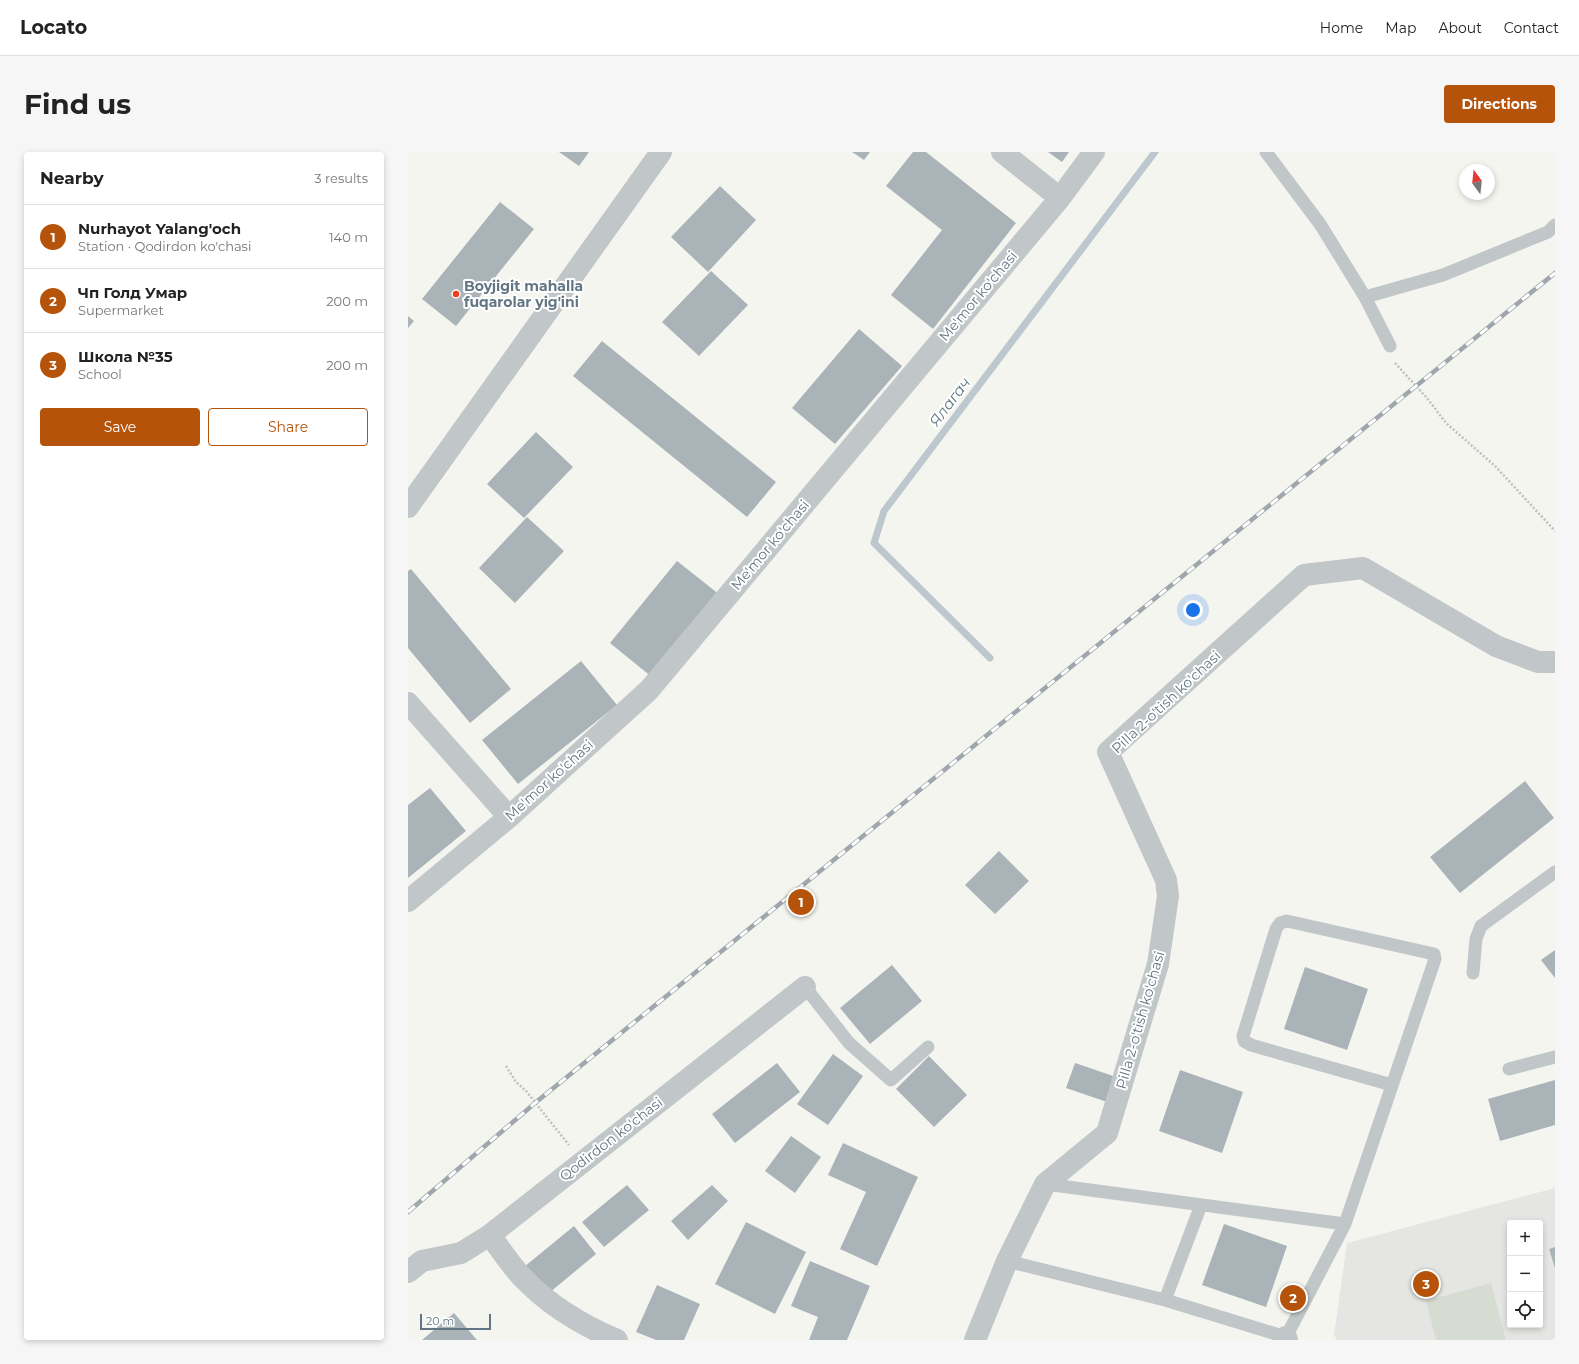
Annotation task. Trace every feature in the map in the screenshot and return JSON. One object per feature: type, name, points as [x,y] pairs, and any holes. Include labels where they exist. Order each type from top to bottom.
[{"type":"street","points":[[408,508],[661,152]]},
{"type":"street","points":[[1002,152],[1060,198]]},
{"type":"street","name":"Me'mor ko'chasi","points":[[408,901],[509,817],[649,690],[1060,198],[1094,152]]},
{"type":"street","name":"Pilla 2-o'tish ko'chasi","points":[[975,1340],[1007,1261],[1045,1184],[1107,1132],[1158,964],[1168,896],[1166,880],[1108,752],[1304,575],[1363,568],[1496,646],[1538,662],[1555,662]]},
{"type":"street","points":[[408,703],[509,817]]},
{"type":"street","name":"Qodirdon ko'chasi","points":[[408,1272],[422,1261],[462,1253],[490,1236],[805,987]]},
{"type":"street","points":[[490,1236],[512,1266],[540,1294],[596,1330],[617,1340]]},
{"type":"lane","points":[[1266,152],[1320,224],[1365,297],[1390,346]]},
{"type":"lane","points":[[1365,297],[1443,275],[1548,232],[1555,225]]},
{"type":"lane","points":[[1473,973],[1476,939],[1481,926],[1555,872]]},
{"type":"lane","points":[[1007,1261],[1165,1300],[1286,1338],[1345,1224],[1392,1086],[1435,959],[1434,954],[1287,921],[1280,923],[1276,929],[1243,1036],[1244,1041],[1251,1045],[1392,1086]]},
{"type":"lane","points":[[805,987],[849,1043],[891,1080],[928,1047]]},
{"type":"lane","points":[[1509,1069],[1555,1057]]},
{"type":"lane","points":[[1045,1184],[1345,1224]]},
{"type":"lane","points":[[1165,1300],[1201,1204]]},
{"type":"path","points":[[1390,346],[1391,358],[1427,398],[1446,423],[1495,466],[1555,531]]},
{"type":"path","points":[[506,1066],[516,1082],[526,1091],[582,1162]]},
{"type":"shaded area","points":[[1555,1188],[1555,1340],[1337,1340],[1334,1335],[1347,1243]]},
{"type":"shaded area","points":[[1491,1283],[1506,1340],[1436,1340],[1426,1301]]},
{"type":"building","points":[[559,152],[589,152],[579,166]]},
{"type":"building","points":[[852,152],[870,152],[864,160]]},
{"type":"building","points":[[913,152],[926,152],[1016,223],[933,329],[891,295],[942,230],[886,186]]},
{"type":"building","points":[[1048,152],[1069,152],[1062,162]]},
{"type":"building","points":[[720,186],[756,220],[708,272],[671,237]]},
{"type":"building","points":[[500,202],[534,229],[456,326],[422,299]]},
{"type":"building","points":[[711,271],[748,305],[699,356],[662,322]]},
{"type":"building","points":[[408,316],[414,321],[408,328]]},
{"type":"building","points":[[859,329],[902,366],[835,444],[792,408]]},
{"type":"building","points":[[602,341],[776,482],[747,517],[573,376]]},
{"type":"building","points":[[536,432],[573,467],[524,518],[487,484]]},
{"type":"building","points":[[527,517],[564,551],[515,603],[479,568]]},
{"type":"building","points":[[677,561],[720,595],[653,678],[610,643]]},
{"type":"building","points":[[411,569],[511,689],[470,723],[408,648],[408,571]]},
{"type":"building","points":[[581,661],[617,705],[518,784],[482,740]]},
{"type":"building","points":[[1525,781],[1554,818],[1460,893],[1430,857]]},
{"type":"building","points":[[430,788],[466,831],[408,878],[408,805]]},
{"type":"building","points":[[999,851],[1029,881],[995,914],[965,885]]},
{"type":"building","points":[[1555,950],[1555,978],[1541,960]]},
{"type":"building","points":[[892,965],[922,1001],[870,1044],[840,1008]]},
{"type":"building","points":[[1305,967],[1368,989],[1347,1050],[1284,1029]]},
{"type":"building","points":[[833,1054],[863,1076],[828,1125],[797,1104]]},
{"type":"building","points":[[929,1056],[967,1095],[934,1127],[896,1089]]},
{"type":"building","points":[[777,1063],[800,1092],[735,1143],[712,1114]]},
{"type":"building","points":[[1075,1063],[1119,1078],[1110,1103],[1066,1088]]},
{"type":"building","points":[[1180,1070],[1243,1092],[1222,1153],[1159,1131]]},
{"type":"building","points":[[1555,1080],[1555,1125],[1500,1141],[1488,1099]]},
{"type":"building","points":[[791,1136],[821,1157],[795,1193],[765,1171]]},
{"type":"building","points":[[843,1143],[918,1177],[877,1266],[840,1249],[866,1192],[828,1175]]},
{"type":"building","points":[[627,1185],[649,1210],[604,1247],[582,1222]]},
{"type":"building","points":[[712,1185],[728,1201],[688,1240],[671,1221]]},
{"type":"building","points":[[746,1222],[806,1252],[775,1314],[715,1284]]},
{"type":"building","points":[[1224,1224],[1287,1246],[1266,1307],[1202,1285]]},
{"type":"building","points":[[574,1226],[596,1254],[549,1293],[524,1267]]},
{"type":"building","points":[[1555,1247],[1555,1268],[1549,1249]]},
{"type":"building","points":[[810,1261],[870,1286],[847,1340],[809,1340],[818,1317],[791,1306]]},
{"type":"building","points":[[657,1285],[700,1304],[684,1340],[656,1340],[636,1332]]},
{"type":"building","points":[[454,1313],[477,1340],[422,1340]]},
{"type":"waterway","name":"Ялагач","points":[[990,658],[874,543],[884,511],[1155,152]]},
{"type":"railway","points":[[408,1212],[535,1103],[1555,273]]},
{"type":"place","name":"Boyjigit mahalla fuqarolar yig'ini","points":[[456,294]]},
{"type":"place","name":"Nurhayot Yalang'och","points":[[801,902]]},
{"type":"place","name":"Школа №35","points":[[1426,1284]]},
{"type":"place","name":"Чп Голд Умар","points":[[1293,1298]]}]
